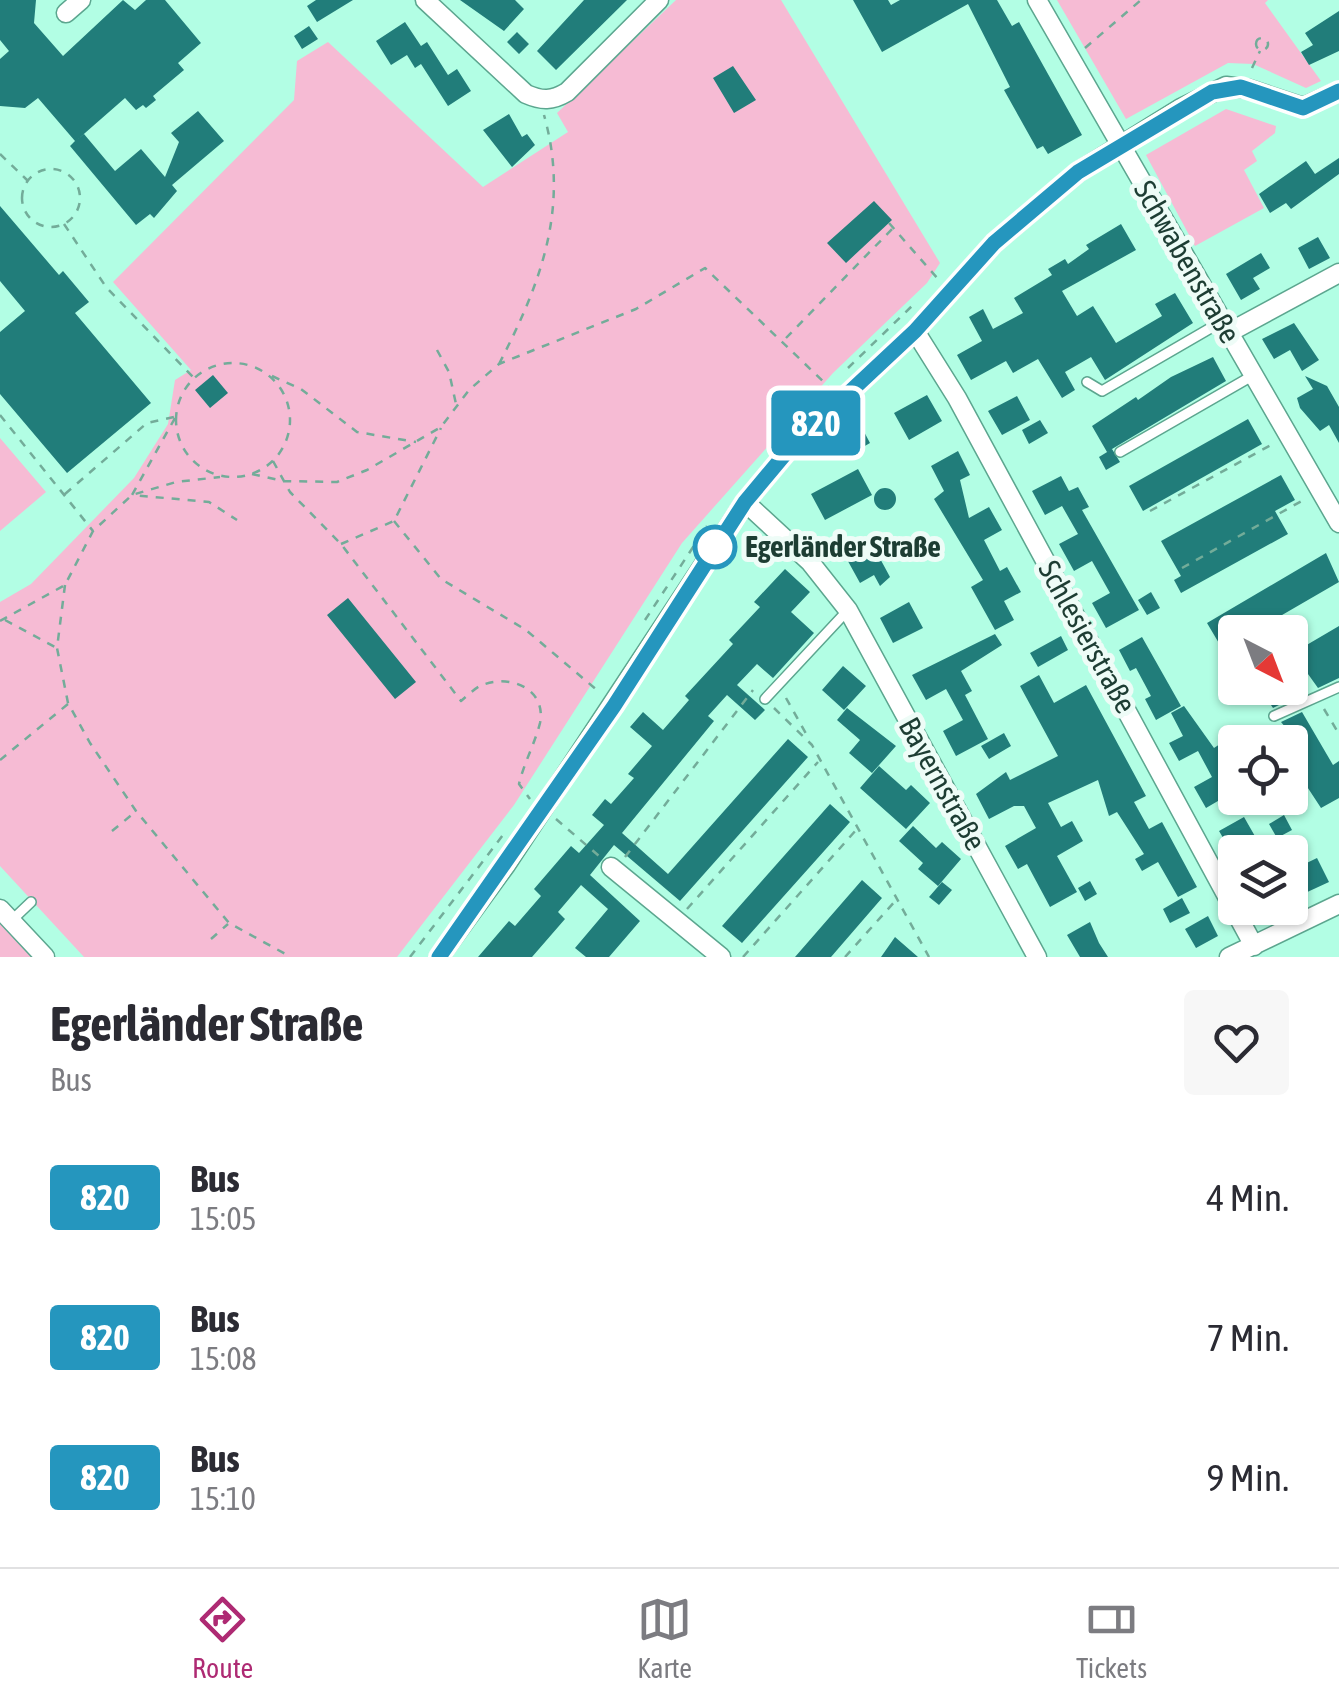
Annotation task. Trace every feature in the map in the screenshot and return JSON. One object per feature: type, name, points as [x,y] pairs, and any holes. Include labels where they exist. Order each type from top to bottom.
[{"type":"street","points":[[66,13],[81,0]]},
{"type":"street","points":[[425,0],[511,80],[540,99],[555,99],[567,92],[659,0]]},
{"type":"street","name":"Schwabenstraße","points":[[1037,0],[1339,523]]},
{"type":"street","points":[[439,957],[515,852],[536,804],[614,706],[745,502],[791,447],[915,331],[994,243],[1046,195],[1119,146],[1226,86],[1249,89],[1303,108],[1339,90]]},
{"type":"street","points":[[1225,328],[1339,273]]},
{"type":"street","name":"Schlesierstraße","points":[[915,331],[956,398],[1254,946]]},
{"type":"street","name":"Bayernstraße","points":[[745,502],[810,562],[848,610],[1037,957]]},
{"type":"street","points":[[613,868],[721,957]]},
{"type":"street","points":[[1229,957],[1339,904]]},
{"type":"street","points":[[5,915],[45,957]]},
{"type":"lane","points":[[1087,382],[1102,391],[1225,328]]},
{"type":"lane","points":[[1120,452],[1252,376]]},
{"type":"lane","points":[[765,699],[848,610]]},
{"type":"lane","points":[[1274,716],[1339,687]]},
{"type":"lane","points":[[5,915],[31,902]]},
{"type":"path","points":[[1078,54],[1140,0]]},
{"type":"path","points":[[1252,68],[1260,50]]},
{"type":"path","points":[[341,544],[394,520],[441,427],[456,405],[499,364],[532,300],[549,247],[556,176],[540,99]]},
{"type":"path","points":[[0,154],[27,180]]},
{"type":"path","points":[[52,168],[76,183],[80,202],[64,224],[45,227],[28,217],[21,199],[27,180],[52,168]]},
{"type":"path","points":[[889,223],[939,280]]},
{"type":"path","points":[[64,224],[106,287],[194,378]]},
{"type":"path","points":[[785,340],[893,228]]},
{"type":"path","points":[[499,364],[636,310],[705,268],[829,386]]},
{"type":"path","points":[[438,350],[449,372],[456,405]]},
{"type":"path","points":[[291,957],[229,923],[136,811],[68,703],[57,648],[66,585],[92,531],[132,495],[194,378],[222,363],[239,362],[301,389],[357,432],[417,442]]},
{"type":"path","points":[[252,474],[273,461],[290,427],[282,389],[269,374]]},
{"type":"path","points":[[0,416],[92,531]]},
{"type":"path","points":[[176,417],[184,448],[207,471],[223,476]]},
{"type":"path","points":[[64,495],[148,423],[176,417]]},
{"type":"path","points":[[132,495],[176,482],[252,474],[283,481],[337,482],[368,470],[441,427]]},
{"type":"path","points":[[1150,511],[1288,436]]},
{"type":"path","points":[[273,461],[283,481],[341,544],[461,700],[481,685],[511,681],[532,690],[540,705],[540,724],[525,755],[519,784],[536,804],[613,868],[752,688],[812,745]]},
{"type":"path","points":[[1182,568],[1320,490]]},
{"type":"path","points":[[132,495],[209,502],[237,520]]},
{"type":"path","points":[[394,520],[440,579],[526,630],[600,693]]},
{"type":"path","points":[[2,620],[66,585]]},
{"type":"path","points":[[2,620],[57,648]]},
{"type":"path","points":[[779,684],[928,957]]},
{"type":"path","points":[[1318,699],[1339,734]]},
{"type":"path","points":[[0,760],[68,703]]},
{"type":"path","points":[[20,743],[27,750]]},
{"type":"path","points":[[676,921],[820,760]]},
{"type":"path","points":[[112,831],[136,811]]},
{"type":"path","points":[[742,957],[858,828]]},
{"type":"path","points":[[845,957],[897,899]]},
{"type":"path","points":[[211,940],[229,923]]},
{"type":"shaded area","points":[[676,0],[781,0],[940,263],[927,283],[833,373],[682,543],[514,805],[397,957],[84,957],[0,866],[0,602],[31,584],[134,478],[168,424],[175,380],[191,370],[113,282],[294,100],[297,61],[328,42],[483,187],[568,132],[557,113]]},
{"type":"shaded area","points":[[1057,0],[1268,0],[1265,3],[1321,81],[1306,88],[1253,64],[1228,63],[1126,119]]},
{"type":"shaded area","points":[[1226,109],[1276,126],[1275,133],[1252,151],[1257,161],[1244,170],[1264,208],[1195,246],[1146,155]]},
{"type":"shaded area","points":[[0,438],[46,492],[0,531]]},
{"type":"shaded area","points":[[0,909],[45,957],[0,957]]},
{"type":"building","points":[[0,0],[36,0],[34,23],[63,56],[123,0],[135,10],[146,0],[165,0],[201,43],[178,63],[184,70],[153,96],[156,100],[146,108],[143,105],[136,110],[125,98],[77,140],[84,134],[115,171],[141,149],[165,177],[179,142],[171,133],[198,111],[224,141],[172,185],[177,191],[154,218],[150,214],[136,225],[70,146],[75,141],[38,98],[25,108],[0,106],[0,59],[9,51],[0,40]]},
{"type":"building","points":[[316,0],[353,0],[317,22],[307,6]]},
{"type":"building","points":[[460,0],[515,0],[524,9],[504,31]]},
{"type":"building","points":[[584,0],[627,0],[556,70],[537,51]]},
{"type":"building","points":[[853,0],[888,0],[891,5],[900,0],[997,0],[1012,26],[1019,22],[1082,135],[1048,154],[1043,146],[1037,149],[1004,90],[1010,87],[968,4],[882,52]]},
{"type":"building","points":[[1339,11],[1339,51],[1309,65],[1301,52],[1313,45],[1305,33]]},
{"type":"building","points":[[405,22],[421,46],[427,42],[448,75],[457,69],[471,91],[448,106],[421,64],[415,68],[407,55],[391,65],[376,41]]},
{"type":"building","points":[[309,26],[318,39],[302,49],[294,36]]},
{"type":"building","points":[[517,32],[529,44],[519,54],[507,42]]},
{"type":"building","points":[[733,66],[756,100],[734,113],[713,78]]},
{"type":"building","points":[[509,114],[522,137],[527,134],[535,145],[512,167],[483,130]]},
{"type":"building","points":[[1339,158],[1339,174],[1291,209],[1286,203],[1270,213],[1259,194],[1306,161],[1315,174]]},
{"type":"building","points":[[874,201],[892,220],[846,263],[827,243]]},
{"type":"building","points":[[0,206],[59,275],[63,271],[89,302],[75,313],[151,403],[67,473],[0,394],[0,332],[25,311],[0,281]]},
{"type":"building","points":[[1121,224],[1136,250],[1062,291],[1077,316],[1093,306],[1116,343],[1162,316],[1155,304],[1175,293],[1193,323],[1105,380],[1091,357],[1065,372],[1075,390],[1062,398],[1038,359],[1013,373],[1006,361],[971,380],[957,355],[982,341],[969,317],[983,309],[993,329],[1023,313],[1014,298],[1052,275],[1048,269],[1065,259],[1068,264],[1089,249],[1086,245]]},
{"type":"building","points":[[1318,237],[1330,258],[1309,269],[1298,248]]},
{"type":"building","points":[[1261,253],[1270,268],[1253,278],[1260,289],[1241,300],[1226,274]]},
{"type":"building","points":[[1294,323],[1319,360],[1302,371],[1290,350],[1274,359],[1262,339]]},
{"type":"building","points":[[1213,357],[1226,381],[1107,452],[1092,426],[1171,377]]},
{"type":"building","points":[[213,375],[228,393],[210,408],[195,390]]},
{"type":"building","points":[[1305,376],[1327,386],[1339,407],[1339,443],[1329,425],[1320,431],[1300,408],[1297,398],[1313,389]]},
{"type":"building","points":[[927,395],[942,421],[909,440],[894,413]]},
{"type":"building","points":[[1017,396],[1030,420],[1002,435],[988,411]]},
{"type":"building","points":[[1248,419],[1262,444],[1143,511],[1129,486]]},
{"type":"building","points":[[1040,420],[1048,433],[1029,444],[1022,430]]},
{"type":"building","points":[[860,424],[870,443],[858,450],[848,430]]},
{"type":"building","points":[[1112,449],[1120,462],[1106,470],[1099,457]]},
{"type":"building","points":[[958,451],[970,475],[960,480],[969,518],[989,507],[1002,530],[984,540],[1000,571],[1007,567],[1021,592],[1004,601],[1014,620],[995,630],[971,587],[983,580],[934,499],[944,491],[931,466]]},
{"type":"building","points":[[858,469],[872,495],[825,520],[811,494]]},
{"type":"building","points":[[1281,475],[1295,500],[1275,511],[1288,534],[1181,593],[1174,580],[1181,576],[1161,541]]},
{"type":"building","points":[[1061,476],[1069,491],[1078,487],[1089,507],[1082,510],[1139,610],[1106,628],[1092,603],[1110,593],[1092,561],[1074,571],[1059,544],[1078,534],[1062,506],[1045,515],[1032,491]]},
{"type":"building","points":[[885,488],[893,491],[893,507],[885,510],[877,507],[874,499],[877,491]]},
{"type":"building","points":[[870,540],[890,577],[880,586],[874,575],[860,583],[844,554]]},
{"type":"building","points":[[1326,553],[1339,582],[1282,615],[1221,615]]},
{"type":"building","points":[[785,569],[810,592],[791,612],[814,633],[773,678],[757,664],[737,685],[765,710],[755,720],[727,695],[708,716],[714,721],[622,833],[668,874],[788,739],[808,757],[680,901],[614,845],[590,875],[640,921],[609,957],[586,957],[575,948],[608,909],[581,885],[558,912],[565,919],[532,957],[478,957],[509,921],[515,926],[541,896],[534,889],[571,846],[579,853],[604,825],[592,815],[605,799],[611,804],[634,778],[628,774],[652,746],[630,727],[643,712],[663,730],[689,700],[685,696],[733,644],[729,640],[760,607],[754,602]]},
{"type":"building","points":[[1151,592],[1160,608],[1147,615],[1138,600]]},
{"type":"building","points":[[348,598],[416,682],[395,699],[327,615]]},
{"type":"building","points":[[909,602],[923,628],[893,643],[880,618]]},
{"type":"building","points":[[1218,617],[1218,642],[1207,623]]},
{"type":"building","points":[[1339,626],[1339,678],[1318,688],[1308,674],[1308,644]]},
{"type":"building","points":[[995,634],[1002,645],[961,671],[972,691],[965,695],[988,739],[956,756],[943,731],[963,720],[946,689],[926,700],[912,675]]},
{"type":"building","points":[[1061,636],[1068,650],[1038,667],[1030,653]]},
{"type":"building","points":[[1142,637],[1181,706],[1156,720],[1145,699],[1151,696],[1136,668],[1130,671],[1119,650]]},
{"type":"building","points":[[843,666],[866,686],[844,710],[822,690]]},
{"type":"building","points":[[1039,675],[1054,703],[1086,685],[1146,796],[1134,802],[1149,829],[1162,822],[1197,887],[1178,897],[1158,862],[1142,871],[1135,859],[1144,854],[1117,812],[1109,816],[1098,780],[1048,803],[1061,827],[1072,821],[1083,841],[1057,856],[1077,892],[1050,907],[1027,864],[1018,869],[1005,846],[1036,828],[1024,806],[1014,806],[989,819],[976,794],[1006,772],[1010,780],[1058,756],[1020,686]]},
{"type":"building","points":[[1184,706],[1214,748],[1218,745],[1218,801],[1206,808],[1194,787],[1212,777],[1198,751],[1179,761],[1169,743],[1183,736],[1171,713]]},
{"type":"building","points":[[847,708],[896,746],[872,773],[849,753],[860,740],[837,720]]},
{"type":"building","points":[[1302,712],[1333,765],[1339,761],[1339,798],[1321,808],[1308,788],[1308,725],[1281,722]]},
{"type":"building","points":[[1004,733],[1011,746],[989,759],[981,746]]},
{"type":"building","points":[[879,766],[906,790],[911,785],[930,803],[906,829],[860,788]]},
{"type":"building","points":[[830,804],[850,822],[742,943],[722,926]]},
{"type":"building","points":[[1284,815],[1292,830],[1275,835],[1269,824]]},
{"type":"building","points":[[1244,817],[1254,835],[1221,835],[1219,831]]},
{"type":"building","points":[[913,826],[936,848],[942,842],[961,859],[938,886],[918,869],[923,863],[899,841]]},
{"type":"building","points":[[1317,858],[1329,882],[1308,892],[1308,862]]},
{"type":"building","points":[[862,880],[882,898],[831,957],[795,957]]},
{"type":"building","points":[[1090,881],[1097,894],[1085,901],[1078,888]]},
{"type":"building","points":[[942,882],[952,890],[939,905],[929,897]]},
{"type":"building","points":[[1182,898],[1190,913],[1170,923],[1163,909]]},
{"type":"building","points":[[1208,916],[1218,936],[1196,948],[1185,929]]},
{"type":"building","points":[[1090,922],[1108,957],[1080,957],[1067,935]]},
{"type":"building","points":[[895,937],[918,957],[881,957]]},
{"type":"bus line","name":"820","points":[[439,957],[614,706],[745,502],[791,447],[915,331],[994,243],[1046,195],[1078,172],[1212,92],[1226,86],[1241,87],[1303,108],[1339,91]]},
{"type":"place","name":"Egerländer Straße","points":[[715,547]]}]
